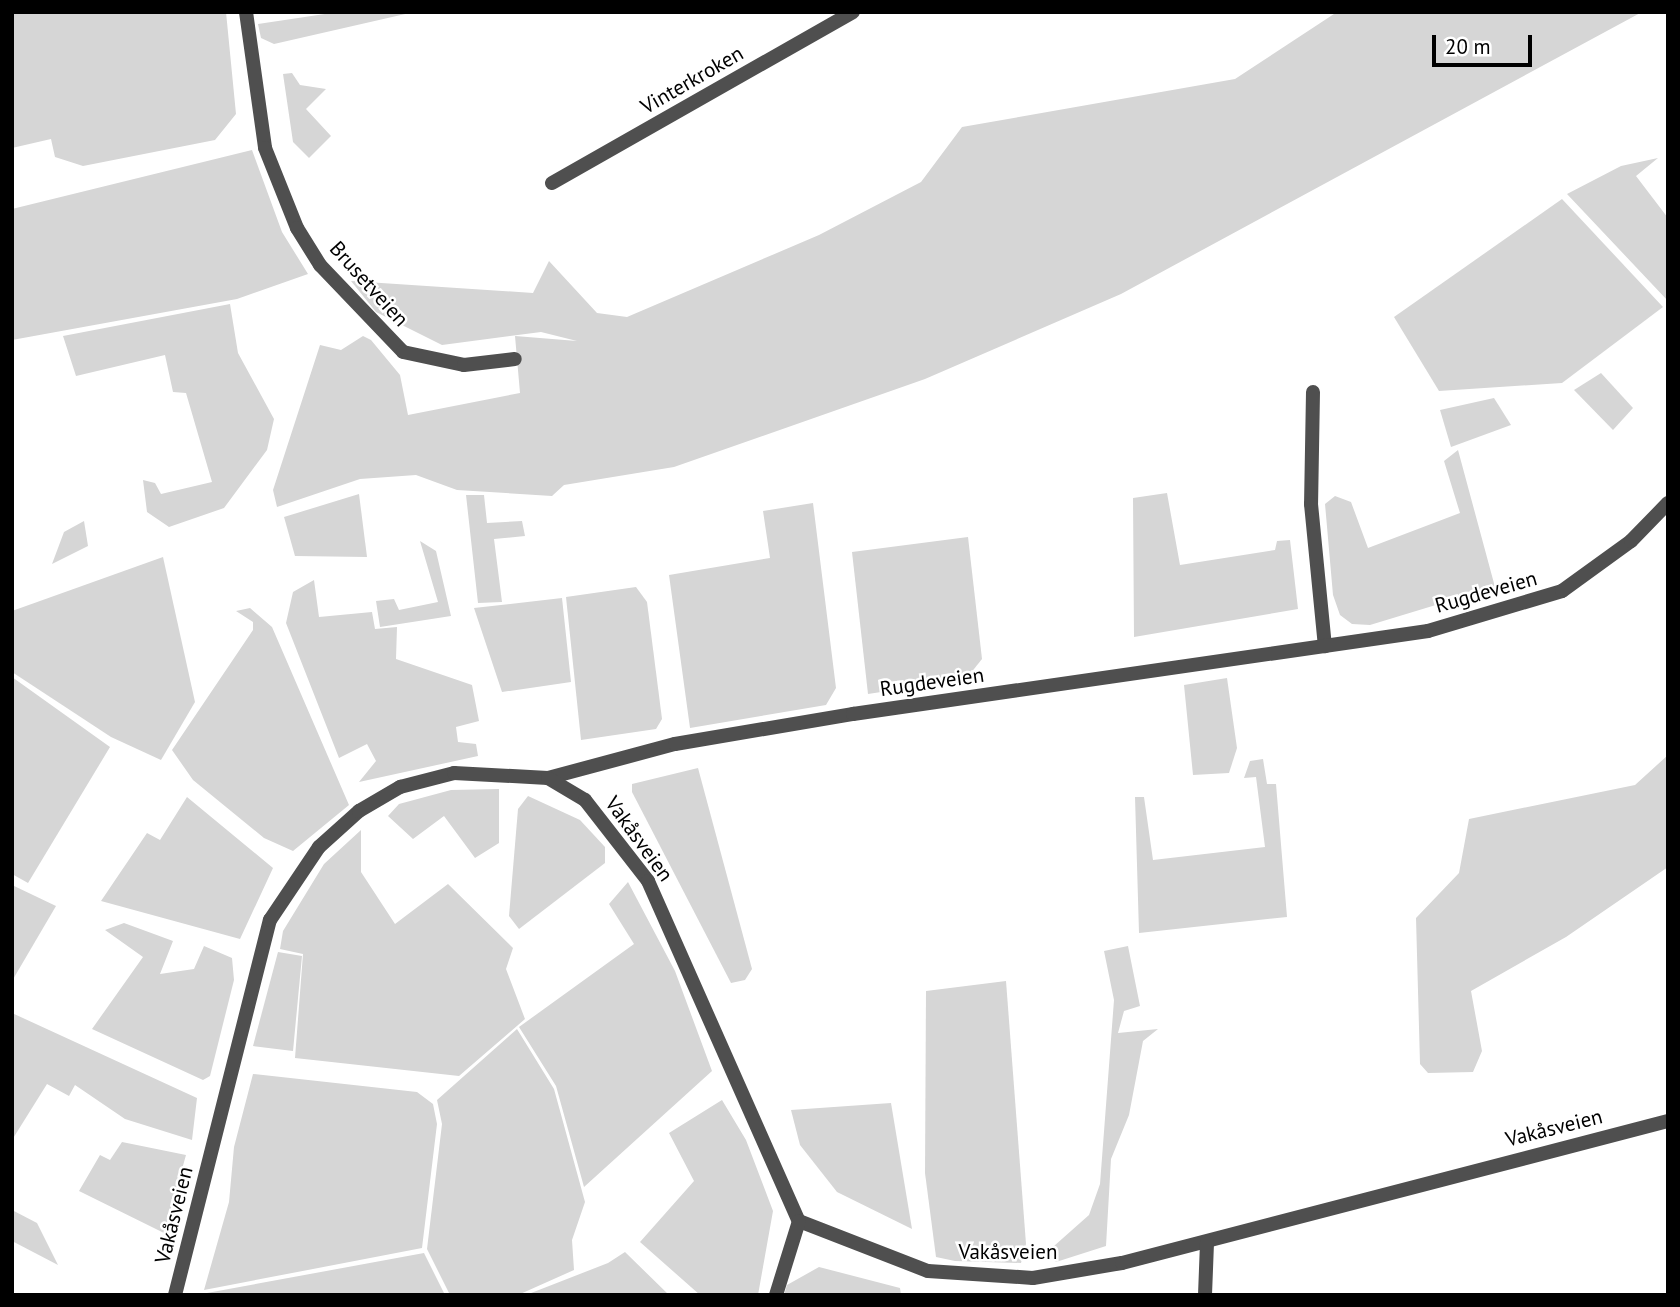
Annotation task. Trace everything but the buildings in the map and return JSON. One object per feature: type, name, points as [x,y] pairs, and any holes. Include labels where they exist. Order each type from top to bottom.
[{"type":"street","name":"Brusetveien","points":[[246,12],[265,148],[297,228],[320,265],[403,352],[464,365],[515,359]]},
{"type":"street","name":"Vinterkroken","points":[[552,183],[853,12]]},
{"type":"street","points":[[1313,392],[1311,504],[1325,646]]},
{"type":"street","name":"Rugdeveien","points":[[548,778],[688,741],[1428,631],[1542,600],[1631,541],[1668,503]]},
{"type":"street","name":"Vakåsveien","points":[[175,1295],[257,955],[270,919],[319,847],[359,811],[400,787],[454,773],[548,778],[584,800],[648,881],[799,1221],[928,1271],[1013,1278],[1083,1271],[1207,1242],[1668,1121]]},
{"type":"street","points":[[776,1295],[799,1221]]},
{"type":"street","points":[[1205,1295],[1207,1242]]},
{"type":"shaded area","points":[[226,12],[236,114],[215,140],[83,166],[55,157],[51,139],[12,148],[12,14]]},
{"type":"shaded area","points":[[338,12],[414,12],[274,44],[261,38],[258,24]]},
{"type":"shaded area","points":[[1337,12],[1642,12],[1121,294],[925,379],[674,467],[564,485],[552,496],[457,490],[416,475],[360,479],[277,507],[273,490],[320,345],[341,350],[363,336],[371,340],[400,375],[408,415],[520,393],[515,336],[577,341],[541,332],[442,345],[376,312],[351,281],[533,293],[549,261],[597,313],[627,317],[819,235],[921,182],[962,127],[1235,79]]},
{"type":"shaded area","points":[[292,73],[300,85],[326,89],[306,109],[331,136],[309,158],[293,142],[283,74]]},
{"type":"shaded area","points":[[252,150],[282,232],[308,274],[237,299],[12,340],[12,209]]},
{"type":"shaded area","points":[[1658,158],[1636,176],[1668,218],[1668,301],[1567,194],[1621,166]]},
{"type":"shaded area","points":[[1562,199],[1663,307],[1562,383],[1439,391],[1394,317]]},
{"type":"shaded area","points":[[230,304],[238,353],[274,419],[267,450],[224,508],[169,527],[147,512],[143,480],[155,483],[161,494],[212,482],[186,393],[173,392],[165,355],[76,376],[63,336]]},
{"type":"shaded area","points":[[1601,373],[1633,408],[1613,430],[1574,390]]},
{"type":"shaded area","points":[[1494,398],[1511,425],[1451,447],[1440,410]]},
{"type":"shaded area","points":[[1458,450],[1495,587],[1370,625],[1352,624],[1340,615],[1333,595],[1325,504],[1335,496],[1351,502],[1368,548],[1460,513],[1444,461]]},
{"type":"shaded area","points":[[1167,493],[1180,565],[1275,550],[1277,541],[1290,540],[1298,609],[1134,637],[1133,498]]},
{"type":"shaded area","points":[[359,494],[367,557],[295,556],[284,517]]},
{"type":"shaded area","points":[[466,495],[484,495],[487,523],[522,521],[525,536],[494,539],[502,602],[478,603]]},
{"type":"shaded area","points":[[813,503],[836,688],[826,705],[690,728],[669,575],[770,558],[763,511]]},
{"type":"shaded area","points":[[84,521],[88,546],[52,564],[64,532]]},
{"type":"shaded area","points":[[968,537],[982,659],[966,679],[868,694],[852,552]]},
{"type":"shaded area","points":[[420,541],[436,551],[451,616],[380,627],[376,601],[394,599],[399,610],[438,602]]},
{"type":"shaded area","points":[[163,557],[195,702],[161,760],[111,737],[12,672],[12,611]]},
{"type":"shaded area","points":[[314,580],[319,617],[372,612],[375,629],[397,627],[396,659],[472,685],[479,721],[456,727],[458,742],[476,744],[478,756],[359,782],[376,761],[367,744],[339,758],[286,623],[293,592]]},
{"type":"shaded area","points":[[636,587],[647,602],[662,719],[656,729],[581,740],[566,597]]},
{"type":"shaded area","points":[[562,598],[571,682],[502,692],[474,608]]},
{"type":"shaded area","points":[[250,608],[272,627],[349,805],[293,851],[264,838],[193,780],[172,750],[253,630],[253,622],[236,611]]},
{"type":"shaded area","points":[[12,677],[110,747],[28,883],[12,874]]},
{"type":"shaded area","points":[[1227,678],[1237,748],[1229,773],[1193,775],[1184,685]]},
{"type":"shaded area","points":[[1668,755],[1668,867],[1566,937],[1471,991],[1482,1051],[1473,1072],[1428,1073],[1420,1064],[1416,918],[1459,873],[1469,819],[1635,785]]},
{"type":"shaded area","points":[[1263,759],[1267,784],[1276,784],[1287,917],[1139,933],[1135,797],[1144,797],[1153,860],[1265,847],[1256,777],[1244,778],[1250,761]]},
{"type":"shaded area","points":[[698,768],[752,969],[745,980],[731,983],[632,792],[632,784]]},
{"type":"shaded area","points":[[499,789],[499,843],[475,858],[444,816],[413,839],[388,816],[399,804],[451,790]]},
{"type":"shaded area","points":[[528,796],[580,820],[605,847],[605,863],[519,929],[509,916],[518,809]]},
{"type":"shaded area","points":[[187,797],[273,868],[240,939],[101,901],[147,833],[160,840]]},
{"type":"shaded area","points":[[361,830],[361,872],[395,924],[448,884],[513,948],[506,969],[525,1019],[459,1076],[295,1058],[303,954],[280,949],[283,931],[324,864]]},
{"type":"shaded area","points":[[628,882],[675,971],[712,1071],[584,1187],[556,1086],[519,1027],[634,944],[609,904]]},
{"type":"shaded area","points":[[12,885],[56,906],[12,981]]},
{"type":"shaded area","points":[[124,923],[173,941],[160,974],[194,969],[204,946],[232,958],[234,980],[210,1076],[203,1080],[92,1029],[143,957],[105,930]]},
{"type":"shaded area","points":[[1128,946],[1140,1006],[1124,1011],[1118,1033],[1158,1029],[1143,1041],[1129,1115],[1111,1159],[1106,1246],[1056,1262],[1045,1254],[1089,1215],[1100,1184],[1114,1000],[1104,951]]},
{"type":"shaded area","points":[[278,952],[302,956],[293,1051],[253,1046]]},
{"type":"shaded area","points":[[1006,981],[1026,1244],[1021,1263],[955,1261],[936,1257],[925,1173],[926,991]]},
{"type":"shaded area","points":[[12,1013],[197,1098],[192,1140],[125,1119],[75,1085],[69,1096],[47,1084],[12,1140]]},
{"type":"shaded area","points":[[517,1029],[554,1089],[585,1202],[572,1240],[574,1270],[518,1295],[450,1295],[427,1249],[442,1124],[437,1100]]},
{"type":"shaded area","points":[[253,1074],[417,1092],[433,1104],[437,1124],[422,1248],[204,1290],[229,1202],[234,1147]]},
{"type":"shaded area","points":[[722,1100],[746,1140],[773,1211],[758,1295],[700,1295],[640,1242],[694,1181],[669,1133]]},
{"type":"shaded area","points":[[891,1103],[912,1229],[837,1192],[800,1145],[791,1110]]},
{"type":"shaded area","points":[[122,1142],[186,1155],[164,1233],[79,1191],[100,1155],[110,1160]]},
{"type":"shaded area","points":[[12,1210],[37,1223],[58,1265],[12,1241]]},
{"type":"shaded area","points":[[625,1252],[669,1295],[526,1295],[608,1263]]},
{"type":"shaded area","points":[[424,1253],[445,1295],[196,1295]]},
{"type":"shaded area","points":[[819,1267],[900,1288],[901,1295],[784,1295],[787,1285]]}]
